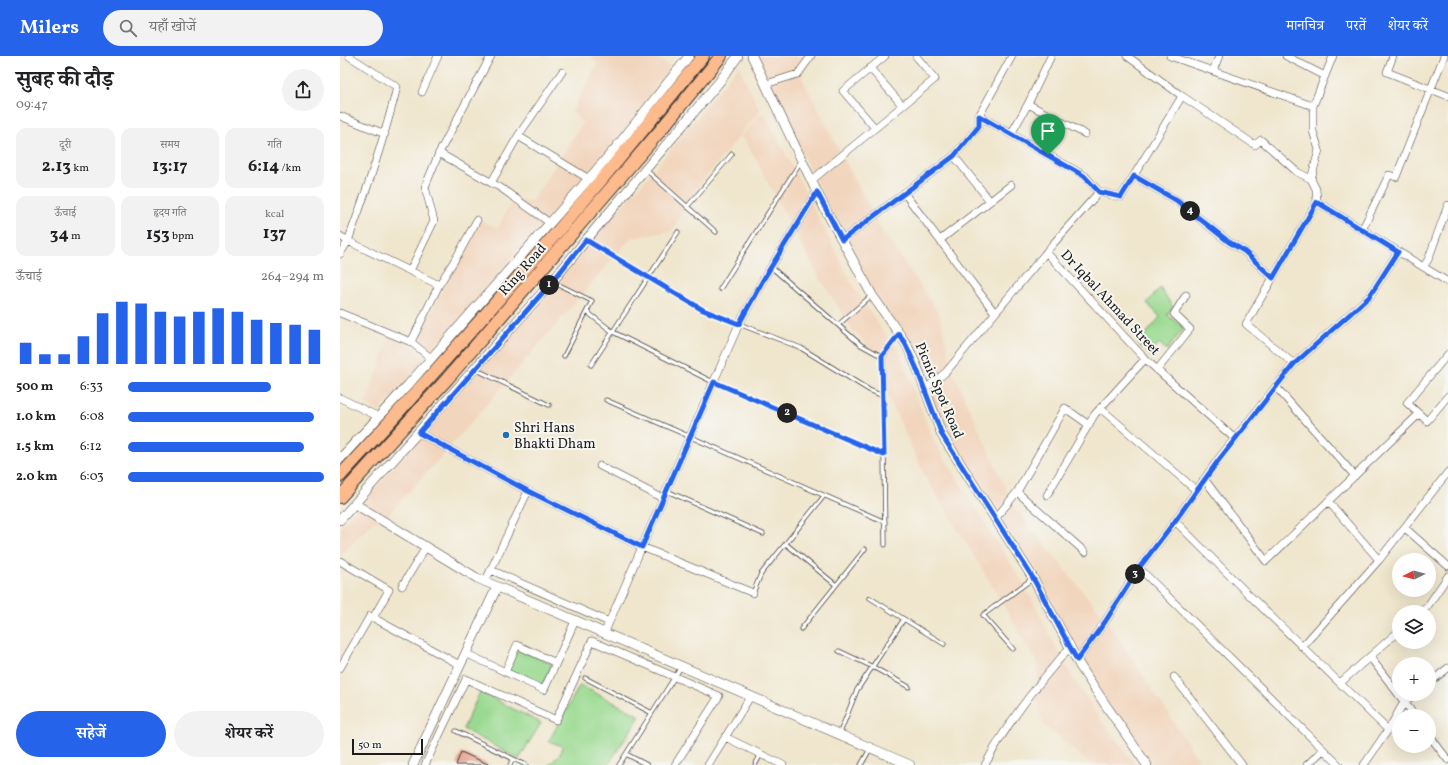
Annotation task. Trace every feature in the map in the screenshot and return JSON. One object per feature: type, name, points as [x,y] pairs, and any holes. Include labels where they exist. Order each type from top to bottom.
[{"type":"highway","name":"Ring Road","points":[[340,476],[449,356],[646,128],[703,56]]},
{"type":"highway","name":"Ring Road","points":[[340,497],[448,378],[659,132],[721,56]]},
{"type":"street","points":[[340,254],[348,241],[370,179],[385,134],[397,87],[349,56]]},
{"type":"street","points":[[422,92],[438,56]]},
{"type":"street","points":[[410,271],[434,221],[425,187],[439,153],[492,56]]},
{"type":"street","points":[[340,460],[589,179],[689,56]]},
{"type":"street","points":[[340,520],[552,282],[720,81],[736,59],[724,56]]},
{"type":"street","name":"Picnic Spot Road","points":[[752,56],[817,192],[842,240],[872,295],[906,345],[925,389],[942,435],[994,519],[1033,578],[1077,660],[1147,765]]},
{"type":"street","points":[[766,84],[798,74],[811,56]]},
{"type":"street","points":[[875,128],[843,91],[885,56]]},
{"type":"street","points":[[812,180],[935,79],[916,56]]},
{"type":"street","points":[[842,240],[954,156],[979,126],[979,116],[1012,56]]},
{"type":"street","points":[[1011,134],[1028,104],[1051,56]]},
{"type":"street","points":[[1128,56],[1182,96],[1255,145],[1261,140],[1297,172],[1311,179],[1316,189],[1317,202],[1246,324],[1294,364]]},
{"type":"street","points":[[1170,56],[1313,106]]},
{"type":"street","points":[[1212,71],[1219,56]]},
{"type":"street","points":[[1286,56],[1325,76]]},
{"type":"street","points":[[1311,179],[1320,150],[1313,131],[1313,106],[1333,56]]},
{"type":"street","points":[[1393,56],[1387,72],[1448,96]]},
{"type":"street","points":[[1362,230],[1389,175],[1396,178],[1444,56]]},
{"type":"street","points":[[870,68],[902,106]]},
{"type":"street","points":[[491,183],[518,136],[562,72]]},
{"type":"street","points":[[979,116],[1084,176],[1099,192],[1121,197],[1182,96]]},
{"type":"street","points":[[1028,104],[1085,134]]},
{"type":"street","points":[[340,116],[385,134]]},
{"type":"street","points":[[518,136],[589,179]]},
{"type":"street","points":[[439,153],[491,183],[550,223]]},
{"type":"street","points":[[954,156],[990,201]]},
{"type":"street","points":[[1134,176],[1176,200],[1229,242],[1244,251],[1273,278]]},
{"type":"street","points":[[940,240],[1011,185]]},
{"type":"street","points":[[604,634],[739,324],[771,267],[817,192]]},
{"type":"street","points":[[925,389],[946,372],[1046,252],[1099,192]]},
{"type":"street","points":[[904,193],[995,313]]},
{"type":"street","points":[[1317,202],[1448,282]]},
{"type":"street","points":[[1423,267],[1428,260],[1448,205]]},
{"type":"street","points":[[412,342],[439,285],[459,254],[477,220]]},
{"type":"street","points":[[340,236],[439,285]]},
{"type":"street","name":"Dr Iqbal Ahmad Street","points":[[1046,252],[1145,360],[1235,439]]},
{"type":"street","points":[[1077,660],[1105,622],[1139,568],[1235,439],[1294,364],[1369,297],[1398,252]]},
{"type":"street","name":"Dr Iqbal Ahmad Street","points":[[1157,370],[1190,329],[1174,314],[1186,295]]},
{"type":"street","points":[[340,313],[412,342],[431,358]]},
{"type":"street","points":[[1448,354],[1407,403],[1426,421],[1448,396]]},
{"type":"street","points":[[1047,495],[1100,408],[1145,360]]},
{"type":"street","points":[[1276,387],[1355,476]]},
{"type":"street","points":[[340,398],[379,416]]},
{"type":"street","points":[[994,519],[1017,492],[1065,408],[1089,425]]},
{"type":"street","points":[[1100,408],[1197,491]]},
{"type":"street","points":[[1204,480],[1266,561],[1419,414]]},
{"type":"street","points":[[419,433],[528,491],[642,547],[753,593]]},
{"type":"street","points":[[600,466],[662,498]]},
{"type":"street","points":[[1302,647],[1379,560],[1448,472]]},
{"type":"street","points":[[485,582],[528,491]]},
{"type":"street","points":[[1017,492],[1085,552]]},
{"type":"street","points":[[1328,501],[1379,560]]},
{"type":"street","points":[[355,504],[485,582],[910,765]]},
{"type":"street","points":[[1175,521],[1388,730]]},
{"type":"street","points":[[1405,528],[1448,566]]},
{"type":"street","points":[[402,586],[426,547]]},
{"type":"street","points":[[340,561],[389,590],[373,618]]},
{"type":"street","points":[[1139,568],[1339,765]]},
{"type":"street","points":[[491,570],[609,622]]},
{"type":"street","points":[[1428,605],[1448,576]]},
{"type":"street","points":[[413,765],[497,587]]},
{"type":"street","points":[[340,668],[370,616],[460,665]]},
{"type":"street","points":[[465,653],[544,690],[575,621]]},
{"type":"street","points":[[1340,684],[1392,637]]},
{"type":"street","points":[[425,765],[466,679],[556,720],[592,641],[719,696],[675,765]]},
{"type":"street","points":[[505,672],[517,644],[556,663]]},
{"type":"street","points":[[985,765],[996,745],[1024,703],[1070,647]]},
{"type":"street","points":[[1370,657],[1410,709]]},
{"type":"street","points":[[1436,677],[1448,668]]},
{"type":"street","points":[[1174,677],[1242,765]]},
{"type":"street","points":[[708,765],[750,697]]},
{"type":"street","points":[[1364,765],[1388,730],[1404,702]]},
{"type":"street","points":[[725,737],[783,765]]},
{"type":"street","points":[[1436,744],[1448,760]]},
{"type":"street","points":[[1442,752],[1448,747]]},
{"type":"street","points":[[1307,765],[1323,750]]},
{"type":"lane","points":[[687,207],[732,154]]},
{"type":"lane","points":[[720,289],[802,160]]},
{"type":"lane","points":[[646,170],[716,232]]},
{"type":"lane","points":[[591,365],[678,232]]},
{"type":"lane","points":[[586,240],[703,310],[801,348],[868,390],[883,396]]},
{"type":"lane","points":[[771,267],[861,345],[882,356]]},
{"type":"lane","points":[[552,282],[592,301],[564,356]]},
{"type":"lane","points":[[838,325],[872,295]]},
{"type":"lane","points":[[587,312],[613,332],[714,382],[884,455]]},
{"type":"lane","points":[[885,545],[882,356],[899,334]]},
{"type":"lane","points":[[474,369],[549,405]]},
{"type":"lane","points":[[606,400],[885,522]]},
{"type":"lane","points":[[666,491],[763,534]]},
{"type":"lane","points":[[753,593],[761,574],[824,496]]},
{"type":"lane","points":[[786,544],[836,585]]},
{"type":"lane","points":[[800,629],[865,549]]},
{"type":"lane","points":[[1013,649],[983,615],[1033,578]]},
{"type":"lane","points":[[870,598],[944,644]]},
{"type":"lane","points":[[839,735],[858,690],[904,620]]},
{"type":"lane","points":[[839,651],[873,667],[909,688]]},
{"type":"lane","points":[[619,765],[681,667]]},
{"type":"lane","points":[[585,678],[652,713]]},
{"type":"lane","points":[[456,730],[526,765]]},
{"type":"lane","points":[[861,765],[870,748]]},
{"type":"lane","points":[[626,754],[647,765]]},
{"type":"lane","points":[[755,765],[761,754]]},
{"type":"lane","points":[[510,765],[513,759]]},
{"type":"shaded area","points":[[590,56],[651,56],[673,67],[624,131],[431,354],[415,341],[481,221],[498,228],[511,201],[532,201],[583,123],[572,111],[598,63]]},
{"type":"shaded area","points":[[754,56],[815,56],[801,76],[878,224],[939,313],[953,372],[1015,509],[1105,618],[1202,765],[1152,765],[1089,677],[945,432],[928,391],[846,243]]},
{"type":"shaded area","points":[[739,66],[760,111],[687,200],[672,231],[631,238],[449,448],[385,518],[373,522],[340,556],[340,526],[356,510],[648,177]]},
{"type":"shaded area","points":[[763,112],[852,284],[884,333],[898,349],[933,440],[1024,585],[1073,679],[1098,716],[1136,765],[1089,765],[1089,763],[1043,724],[1035,696],[1039,666],[990,582],[925,476],[888,396],[881,358],[853,331],[817,273],[744,138],[739,139]]},
{"type":"shaded area","points":[[390,336],[412,346],[424,360],[379,412],[366,403]]},
{"type":"green space","points":[[1160,288],[1173,307],[1167,315],[1184,328],[1167,350],[1159,343],[1154,349],[1158,353],[1153,358],[1138,344],[1160,317],[1147,303]]},
{"type":"green space","points":[[518,649],[552,664],[542,686],[508,671]]},
{"type":"green space","points":[[580,685],[640,716],[608,765],[549,765],[560,754],[562,746],[549,741]]},
{"type":"green space","points":[[480,692],[541,723],[519,759],[463,729]]},
{"type":"building","points":[[461,752],[490,765],[456,765]]},
{"type":"place","name":"Shri Hans Bhakti Dham","points":[[506,435]]},
{"type":"route","points":[[979,116],[1048,155],[1084,176],[1099,192],[1121,197],[1134,176],[1176,200],[1229,242],[1244,251],[1273,278],[1317,202],[1398,252],[1369,297],[1294,364],[1218,461],[1139,568],[1105,622],[1077,660],[1033,578],[942,435],[916,367],[899,334],[882,356],[884,455],[714,382],[689,436],[642,547],[528,491],[419,433],[552,282],[586,240],[703,310],[739,324],[763,280],[817,192],[842,240],[954,156],[979,126],[979,116]]}]
